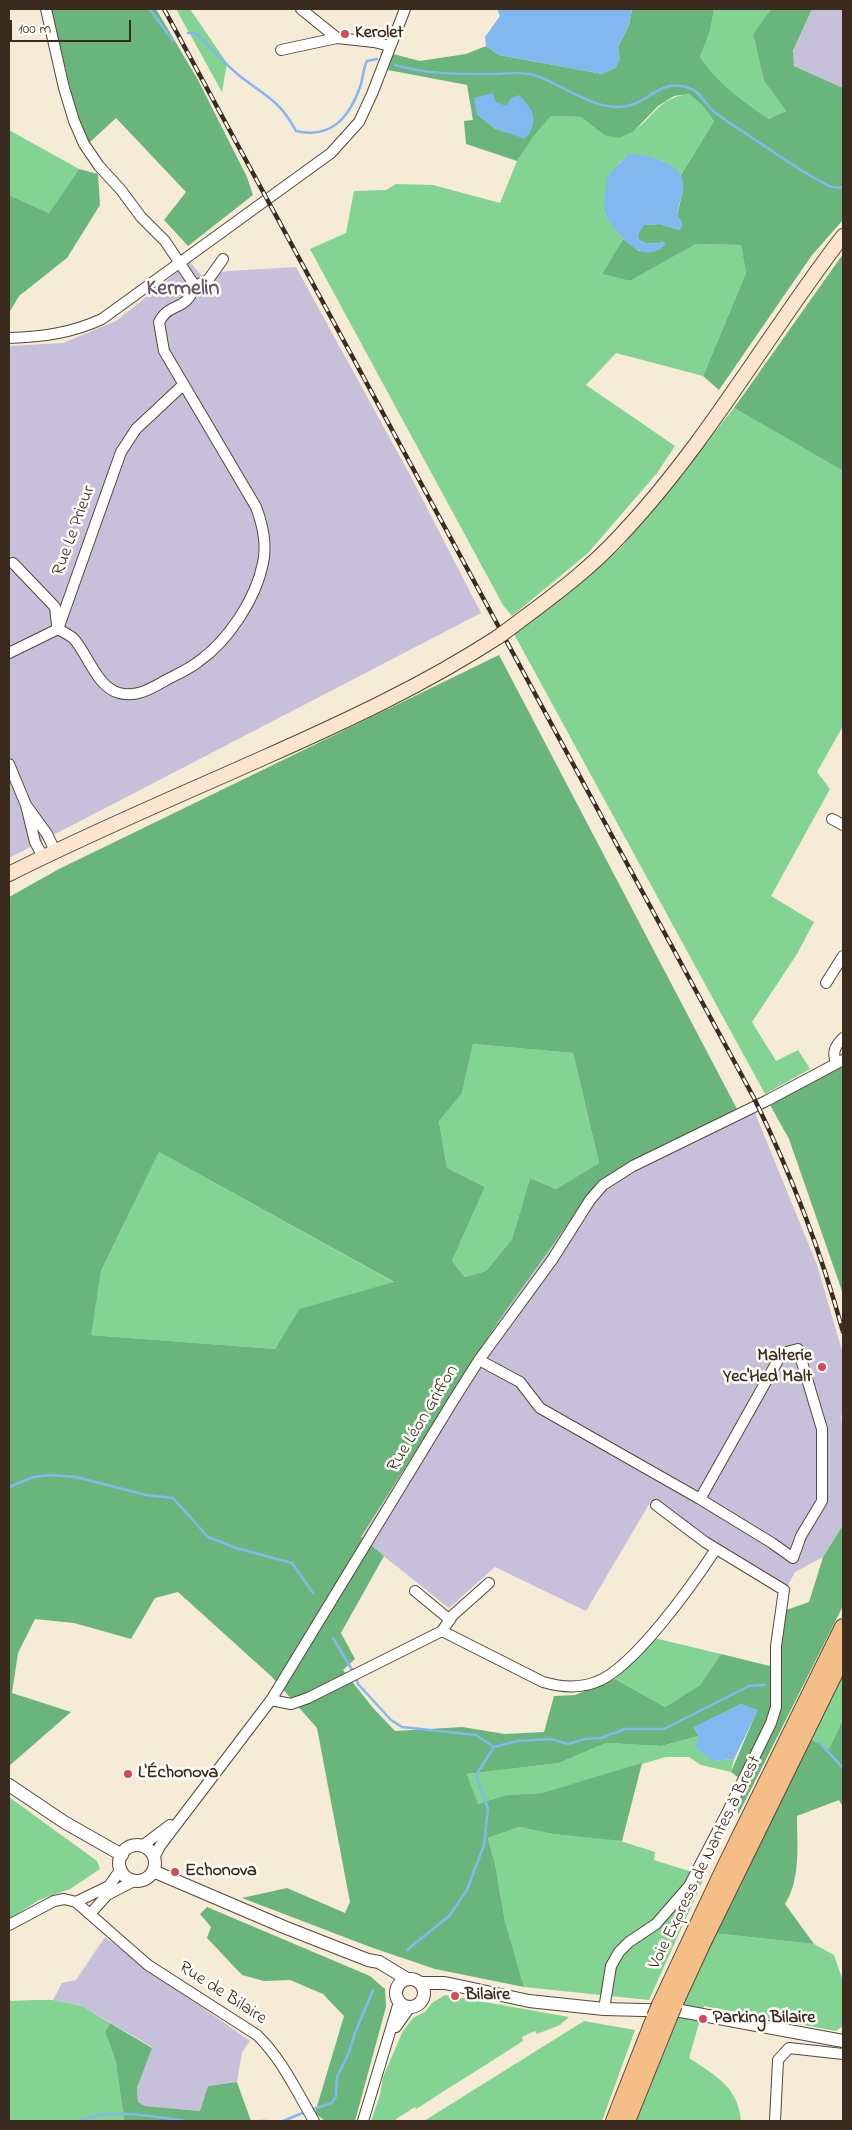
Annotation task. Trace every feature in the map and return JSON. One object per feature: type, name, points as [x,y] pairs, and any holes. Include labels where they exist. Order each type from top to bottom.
[{"type":"highway","name":"Voie Express de Nantes à Brest","points":[[614,2121],[664,2011],[721,1876],[843,1627]]},
{"type":"highway","name":"Voie Express de Nantes à Brest","points":[[627,2121],[664,2011],[703,1942],[843,1656]]},
{"type":"main road","points":[[9,874],[49,854],[354,717],[436,675],[513,626],[577,577],[612,544],[673,476],[843,236]]},
{"type":"street","points":[[46,9],[64,88],[74,121],[84,144],[140,217],[165,241],[196,286]]},
{"type":"street","points":[[301,9],[337,38]]},
{"type":"street","points":[[9,338],[60,334],[89,325],[115,310],[331,153],[359,122],[404,9]]},
{"type":"street","points":[[281,50],[337,38],[374,42],[390,46]]},
{"type":"street","points":[[9,653],[58,629],[73,638],[105,685],[116,693],[130,696],[147,691],[198,662],[216,646],[238,619],[254,591],[264,562],[262,523],[256,507],[164,351],[159,331],[159,322],[163,315],[185,304],[196,286],[208,280],[223,259]]},
{"type":"street","name":"Rue Le Prieur","points":[[58,629],[121,452],[136,429],[183,385]]},
{"type":"street","name":"Rue Le Prieur","points":[[12,563],[55,607],[58,629]]},
{"type":"street","points":[[9,764],[26,806],[34,842],[49,854]]},
{"type":"street","points":[[832,819],[843,825]]},
{"type":"street","points":[[826,983],[843,956]]},
{"type":"street","points":[[840,1062],[833,1055],[837,1044],[843,1038]]},
{"type":"street","name":"Rue Léon Griffon","points":[[154,1864],[160,1846],[271,1700],[479,1360],[552,1260],[590,1200],[603,1185],[633,1166],[766,1101],[840,1062]]},
{"type":"street","points":[[479,1360],[520,1382],[540,1408],[700,1499],[793,1558],[801,1536],[822,1501],[822,1429],[798,1348],[782,1353],[700,1499]]},
{"type":"street","points":[[604,2009],[611,1966],[619,1952],[629,1942],[656,1924],[689,1886],[750,1768],[771,1723],[776,1707],[776,1646],[784,1590],[716,1549],[656,1505]]},
{"type":"street","points":[[442,1631],[543,1682],[556,1686],[576,1687],[597,1682],[616,1670],[637,1652],[716,1549]]},
{"type":"street","points":[[271,1700],[291,1704],[360,1674],[442,1631],[450,1620],[489,1583]]},
{"type":"street","points":[[415,1591],[450,1620]]},
{"type":"street","points":[[9,1785],[64,1822],[122,1855]]},
{"type":"street","name":"Rue Léon Griffon","points":[[142,1846],[154,1839],[184,1813]]},
{"type":"street","points":[[9,1924],[54,1901],[64,1899],[76,1902],[109,1886],[121,1869],[122,1855],[128,1848],[142,1846],[149,1849],[154,1864],[284,1927],[368,1960],[379,1962],[407,1979]]},
{"type":"street","points":[[121,1869],[126,1876],[134,1880],[143,1880],[154,1864]]},
{"type":"street","points":[[90,1914],[107,1895],[134,1880]]},
{"type":"street","name":"Rue de Bilaire","points":[[76,1902],[148,1965],[257,2036],[275,2054],[310,2114]]},
{"type":"street","points":[[368,1960],[381,1970],[397,1987]]},
{"type":"street","points":[[404,2005],[396,1995],[399,1983],[407,1979],[414,1979],[420,1983],[424,1990],[424,1998]]},
{"type":"street","points":[[420,1983],[436,1982],[529,2001],[604,2009],[681,2011],[843,2041]]},
{"type":"street","points":[[404,2005],[418,2005],[424,1998],[436,1990],[451,1986]]},
{"type":"street","points":[[363,2121],[390,2036],[404,2005]]},
{"type":"street","points":[[775,2121],[778,2060],[789,2048],[843,2054]]},
{"type":"shaded area","points":[[812,9],[843,9],[843,88],[794,66],[793,52]]},
{"type":"shaded area","points":[[190,262],[202,276],[228,271],[296,267],[410,475],[481,613],[9,858],[9,346],[63,343],[116,321]]},
{"type":"shaded area","points":[[751,1103],[817,1265],[843,1354],[843,1413],[841,1416],[843,1437],[843,1525],[823,1557],[795,1572],[787,1587],[712,1543],[656,1500],[651,1501],[586,1611],[495,1567],[449,1608],[361,1538],[500,1319],[597,1183]]},
{"type":"shaded area","points":[[105,1937],[250,2041],[242,2052],[237,2082],[208,2086],[200,2111],[145,2106],[138,2102],[137,2088],[152,2047],[82,2006],[53,2000],[62,1983],[76,1980]]},
{"type":"green space","points":[[51,9],[156,9],[198,80],[247,177],[253,195],[188,246],[164,220],[186,192],[116,118],[89,143],[77,116]]},
{"type":"green space","points":[[176,9],[190,9],[227,63],[222,92]]},
{"type":"green space","points":[[632,9],[714,9],[710,31],[700,57],[715,76],[731,91],[769,119],[786,111],[764,81],[753,34],[771,9],[812,9],[793,51],[794,66],[843,88],[843,220],[812,255],[719,390],[703,376],[746,273],[741,245],[696,244],[630,281],[602,274],[623,239],[639,251],[665,242],[648,243],[639,240],[639,232],[644,225],[660,224],[680,230],[682,223],[677,215],[683,191],[681,175],[714,121],[702,105],[689,94],[674,96],[658,106],[634,131],[619,138],[604,135],[581,117],[551,116],[534,136],[517,161],[466,144],[464,121],[473,120],[467,85],[388,70],[393,54],[420,61],[466,54],[486,46],[499,55],[603,74],[620,60],[618,47],[629,25]],"holes":[[[475,98],[506,106],[505,132],[494,128],[477,114]]]},
{"type":"green space","points":[[714,9],[771,9],[753,34],[764,81],[786,111],[769,119],[731,91],[715,76],[700,57],[710,31]]},
{"type":"green space","points":[[689,94],[702,105],[714,121],[681,175],[663,161],[643,156],[627,155],[609,175],[605,214],[623,239],[602,274],[630,281],[696,244],[741,245],[746,273],[703,376],[616,353],[586,385],[675,446],[657,473],[588,553],[512,616],[503,605],[310,249],[346,233],[354,191],[386,190],[396,184],[433,185],[500,203],[517,161],[534,136],[551,116],[581,117],[604,135],[624,134],[635,130],[670,99]]},
{"type":"green space","points":[[9,130],[79,169],[49,213],[9,195]]},
{"type":"green space","points":[[79,169],[98,174],[100,205],[67,258],[19,296],[9,313],[9,195],[49,213]]},
{"type":"green space","points":[[843,254],[843,471],[734,408]]},
{"type":"green space","points":[[734,408],[843,471],[843,726],[817,772],[830,789],[771,896],[814,922],[797,954],[752,1022],[776,1061],[798,1050],[810,1069],[765,1094],[514,634],[577,586],[621,548]]},
{"type":"green space","points":[[499,655],[737,1109],[597,1183],[500,1319],[361,1537],[384,1556],[341,1633],[355,1659],[343,1670],[373,1708],[395,1731],[462,1727],[505,1734],[544,1732],[554,1696],[575,1695],[615,1679],[665,1707],[700,1685],[721,1654],[770,1666],[775,1614],[809,1602],[823,1557],[843,1525],[843,1606],[738,1815],[739,1778],[731,1772],[757,1711],[741,1704],[694,1728],[699,1736],[661,1746],[606,1743],[559,1763],[467,1774],[478,1804],[506,1795],[542,1793],[642,1763],[622,1841],[553,1834],[519,1827],[488,1838],[495,1864],[505,1921],[524,1987],[435,1969],[373,1948],[242,1898],[287,1888],[345,1913],[350,1902],[317,1728],[272,1677],[178,1592],[155,1598],[131,1639],[74,1623],[35,1619],[18,1653],[12,1693],[71,1712],[9,1766],[9,897],[59,869]],"holes":[[[473,1044],[573,1053],[599,1163],[556,1189],[530,1178],[512,1239],[486,1271],[465,1277],[452,1261],[485,1187],[447,1168],[439,1121],[462,1093]],[[159,1152],[394,1282],[299,1309],[275,1349],[91,1335],[101,1271]]]},
{"type":"green space","points":[[473,1044],[573,1053],[599,1163],[556,1189],[530,1178],[512,1239],[486,1271],[465,1277],[452,1261],[485,1187],[447,1168],[439,1120],[462,1093]]},
{"type":"green space","points":[[843,1066],[843,1294],[789,1139],[770,1105]]},
{"type":"green space","points":[[159,1152],[395,1283],[299,1309],[275,1349],[90,1335],[101,1271]]},
{"type":"green space","points":[[654,1638],[721,1654],[700,1685],[665,1707],[615,1679]]},
{"type":"green space","points":[[843,1670],[843,1719],[829,1749],[809,1738]]},
{"type":"green space","points":[[843,1719],[843,1807],[839,1800],[797,1816],[796,1873],[794,1884],[785,1904],[814,1944],[713,1933],[809,1738],[829,1749]]},
{"type":"green space","points":[[699,1736],[713,1761],[734,1759],[731,1772],[701,1765],[689,1757],[666,1757],[542,1793],[506,1795],[478,1804],[467,1774],[559,1763],[606,1743],[661,1746]]},
{"type":"green space","points":[[9,1797],[97,1861],[100,1869],[70,1889],[39,1900],[9,1919]]},
{"type":"green space","points":[[519,1827],[553,1834],[617,1840],[655,1852],[654,1860],[705,1876],[649,2000],[524,1987],[505,1921],[495,1864],[488,1838]]},
{"type":"green space","points":[[207,1907],[370,1976],[385,1989],[386,2007],[355,2121],[325,2121],[315,2113],[344,2016],[323,1994],[290,1980],[264,1981],[242,1975],[207,1938],[211,1927],[200,1914]]},
{"type":"green space","points":[[713,1933],[814,1944],[834,1955],[843,1981],[843,2026],[836,2031],[704,2006],[689,2058],[724,2083],[735,2099],[741,2121],[634,2121],[651,2076]]},
{"type":"green space","points":[[445,1995],[569,2017],[560,2025],[537,2034],[535,2031],[522,2037],[523,2041],[416,2109],[415,2107],[396,2119],[396,2121],[371,2121],[380,2095],[383,2077],[403,2031],[413,2018],[425,2012],[432,2003]]},
{"type":"green space","points":[[53,2000],[82,2006],[110,2023],[105,2032],[116,2062],[124,2121],[9,2121],[9,2001]]},
{"type":"green space","points":[[584,2021],[635,2030],[602,2121],[424,2121]]},
{"type":"green space","points":[[110,2023],[152,2048],[137,2088],[138,2102],[145,2106],[200,2111],[208,2086],[237,2082],[251,2121],[124,2121],[116,2062],[105,2032]]},
{"type":"water","points":[[497,9],[632,9],[629,25],[618,47],[620,60],[616,68],[603,74],[499,55],[486,46],[485,37],[500,16]]},
{"type":"water","points":[[493,93],[496,102],[506,106],[511,98],[519,95],[528,106],[534,121],[530,133],[525,139],[494,128],[477,114],[474,98]]},
{"type":"water","points":[[637,154],[669,164],[681,175],[683,183],[683,192],[677,215],[682,223],[680,230],[660,224],[644,225],[639,232],[638,237],[643,242],[665,242],[665,245],[658,250],[650,252],[636,249],[623,239],[608,220],[604,210],[609,175],[627,155]]},
{"type":"water","points":[[741,1704],[758,1710],[734,1759],[713,1761],[695,1747],[699,1736],[693,1727]]},
{"type":"waterway","points":[[150,9],[173,41]]},
{"type":"waterway","points":[[188,33],[196,33],[235,72],[272,100],[284,113],[296,131],[308,133],[329,129],[344,117],[356,98],[367,61],[377,59]]},
{"type":"waterway","points":[[395,65],[441,73],[517,73],[534,75],[586,99],[608,106],[619,107],[629,106],[669,86],[689,88],[699,94],[711,109],[721,117],[796,167],[829,186],[843,187]]},
{"type":"waterway","points":[[9,1487],[33,1477],[51,1475],[76,1477],[146,1495],[173,1498],[208,1537],[236,1548],[292,1563],[313,1593]]},
{"type":"waterway","points":[[333,1638],[354,1673]]},
{"type":"waterway","points":[[356,1678],[358,1684],[391,1720],[402,1727],[476,1735],[494,1747]]},
{"type":"waterway","points":[[407,1950],[449,1916],[467,1890],[484,1845],[488,1809],[476,1775],[494,1747],[517,1741],[551,1739],[568,1744],[585,1739],[601,1738],[625,1729],[664,1729],[749,1686],[765,1685]]},
{"type":"waterway","points":[[820,1743],[843,1768]]},
{"type":"waterway","points":[[310,2110],[332,2103],[336,2096],[337,2077],[348,2055],[373,1990]]},
{"type":"waterway","points":[[283,2121],[305,2112]]},
{"type":"waterway","points":[[80,2121],[92,2117],[118,2114],[186,2121]]},
{"type":"waterway","points":[[259,2121],[266,2121]]},
{"type":"railway","points":[[164,9],[754,1098],[804,1213],[825,1272],[843,1332]]},
{"type":"place","name":"Kerolet","points":[[345,34]]},
{"type":"place","name":"Malterie Yec'Hed Malt","points":[[822,1367]]},
{"type":"place","name":"L'Échonova","points":[[128,1774]]},
{"type":"place","name":"Echonova","points":[[175,1872]]},
{"type":"place","name":"Bilaire","points":[[455,1996]]},
{"type":"place","name":"Parking Bilaire","points":[[703,2019]]},
{"type":"district","name":"Kermelin","points":[[183,290]]}]
